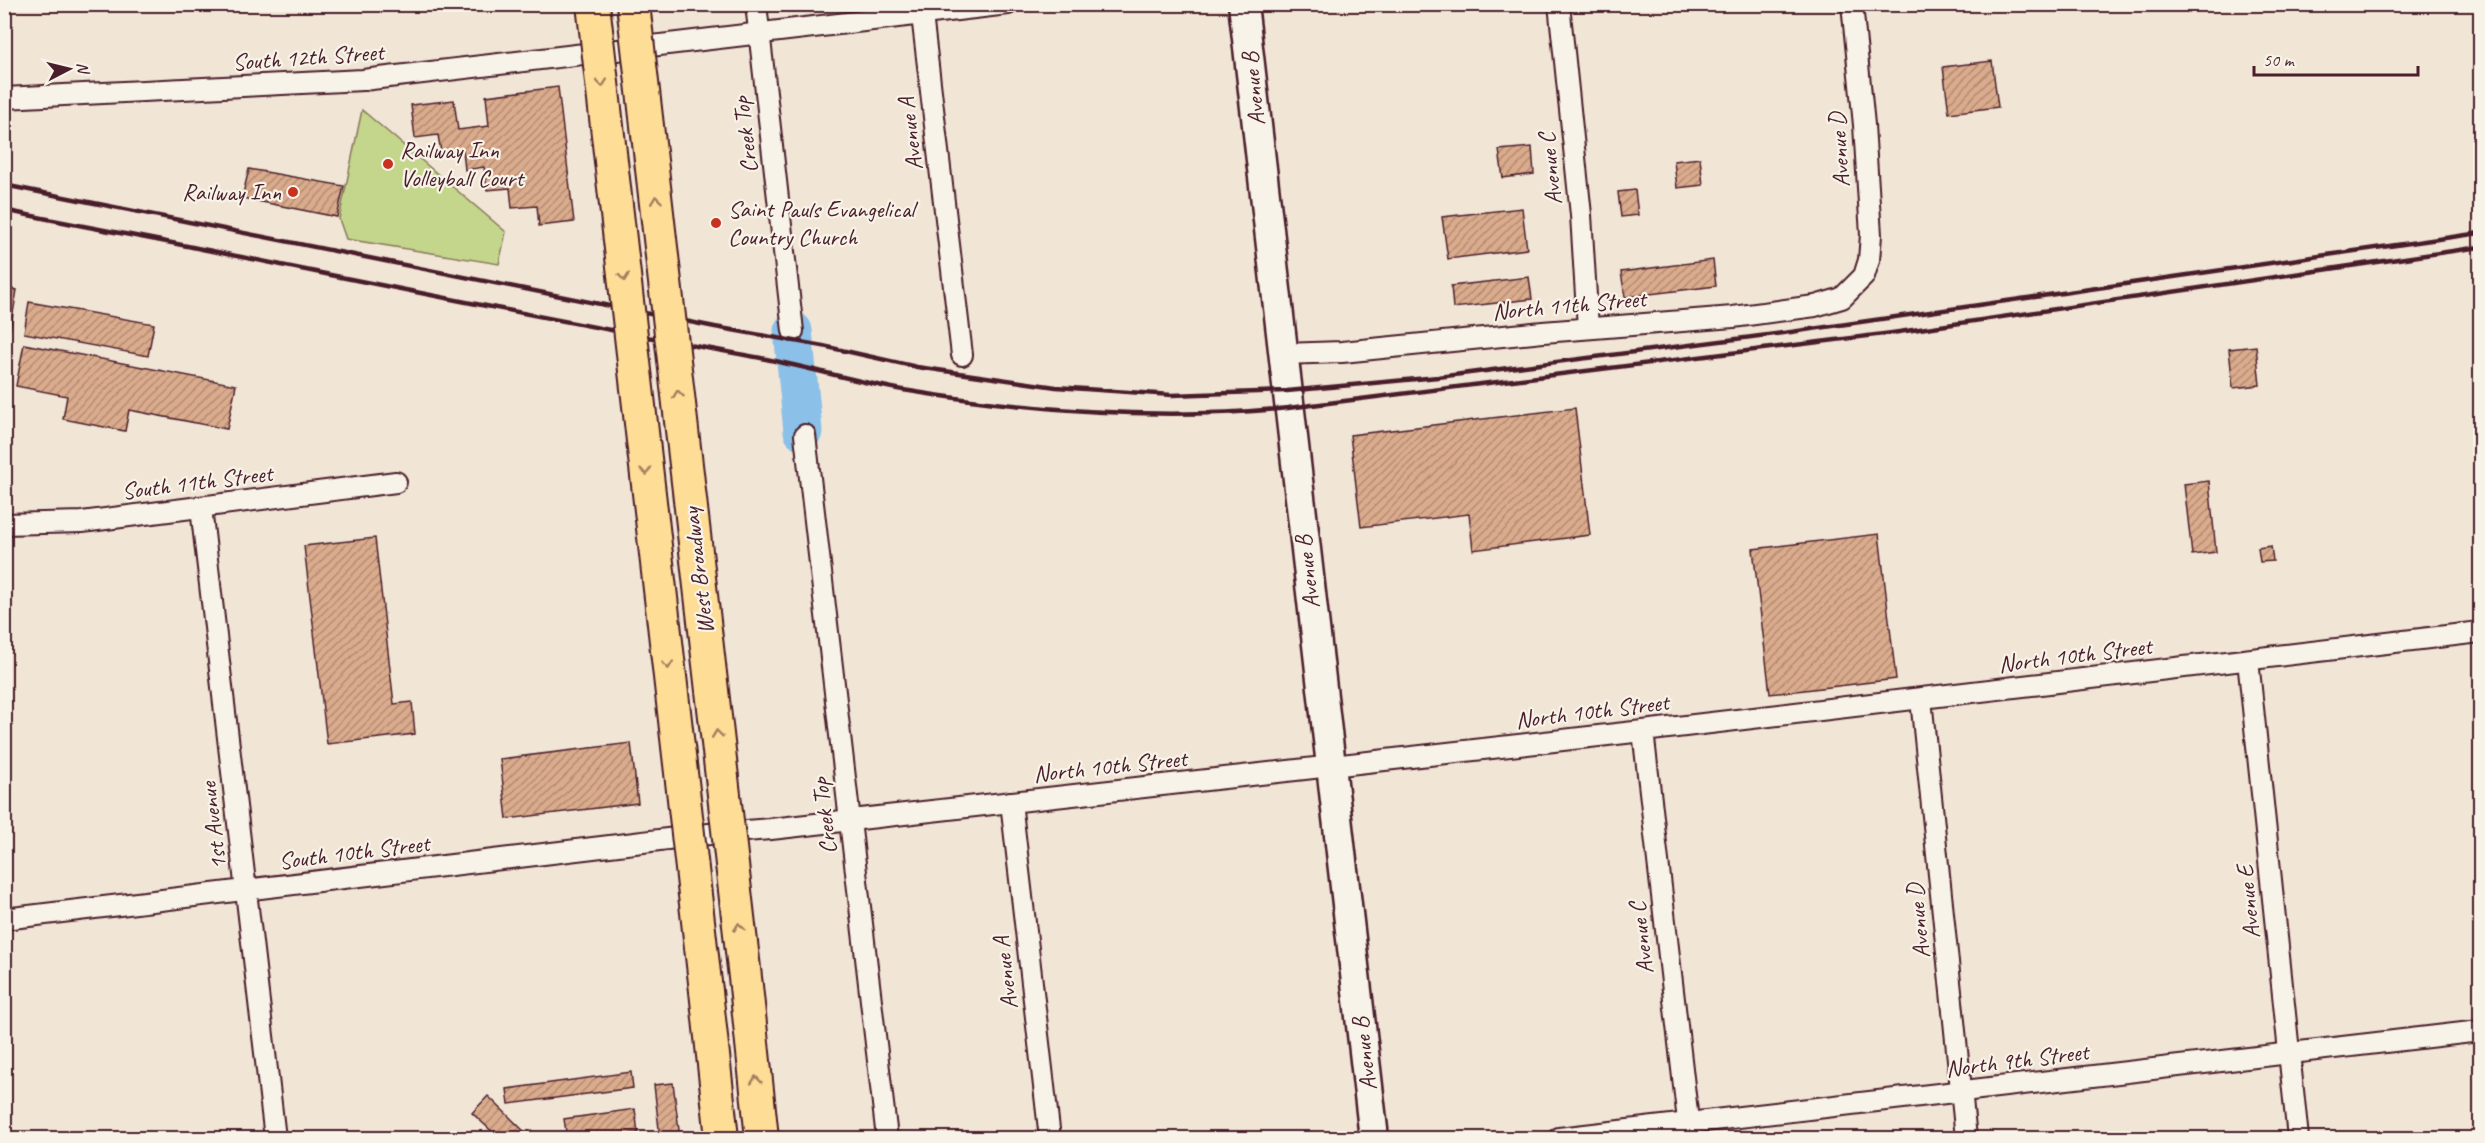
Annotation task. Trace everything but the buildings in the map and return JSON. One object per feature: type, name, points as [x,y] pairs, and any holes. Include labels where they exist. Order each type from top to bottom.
[{"type":"main road","name":"West Broadway","points":[[593,4],[722,1138]]},
{"type":"main road","name":"West Broadway","points":[[633,4],[762,1138]]},
{"type":"street","name":"Creek Top","points":[[756,4],[793,331]]},
{"type":"street","name":"South 12th Street","points":[[4,98],[363,80],[1008,4]]},
{"type":"street","name":"Avenue B","points":[[1243,4],[1374,1138]]},
{"type":"street","name":"Avenue C","points":[[1559,4],[1581,215],[1588,328]]},
{"type":"street","name":"Avenue D","points":[[1852,4],[1864,125],[1871,235],[1867,268],[1864,276],[1854,288]]},
{"type":"street","name":"Avenue A","points":[[922,15],[962,355]]},
{"type":"street","name":"North 11th Street","points":[[1283,354],[1342,352],[1588,328],[1733,317],[1815,306],[1842,298],[1854,288]]},
{"type":"street","name":"Creek Top","points":[[804,435],[887,1138]]},
{"type":"street","name":"South 11th Street","points":[[4,524],[81,522],[396,482]]},
{"type":"street","name":"1st Avenue","points":[[201,508],[275,1138]]},
{"type":"street","name":"North 10th Street","points":[[709,834],[1331,767],[2481,633]]},
{"type":"street","name":"Avenue E","points":[[2248,660],[2298,1138]]},
{"type":"street","name":"Avenue D","points":[[1921,699],[1966,1138]]},
{"type":"street","name":"Avenue C","points":[[1643,731],[1689,1131]]},
{"type":"street","name":"Avenue A","points":[[1011,802],[1050,1138]]},
{"type":"street","name":"South 10th Street","points":[[4,919],[709,834]]},
{"type":"street","name":"North 9th Street","points":[[1559,1138],[1689,1131],[1962,1093],[2481,1031]]},
{"type":"green space","name":"Railway Inn Volleyball Court","points":[[362,110],[506,232],[499,264],[346,239],[339,219]]},
{"type":"waterway","points":[[793,331],[803,431]]},
{"type":"railway","points":[[4,185],[715,327],[823,346],[917,367],[1056,387],[1172,395],[1287,391],[1438,377],[1791,332],[2480,233]]},
{"type":"railway","points":[[4,210],[769,360],[903,390],[999,404],[1143,414],[1192,414],[1288,408],[1892,333],[2480,247]]},
{"type":"place","name":"Railway Inn Volleyball Court","points":[[388,164]]},
{"type":"place","name":"Railway Inn","points":[[293,192]]},
{"type":"place","name":"Saint Pauls Evangelical Country Church","points":[[716,223]]}]
